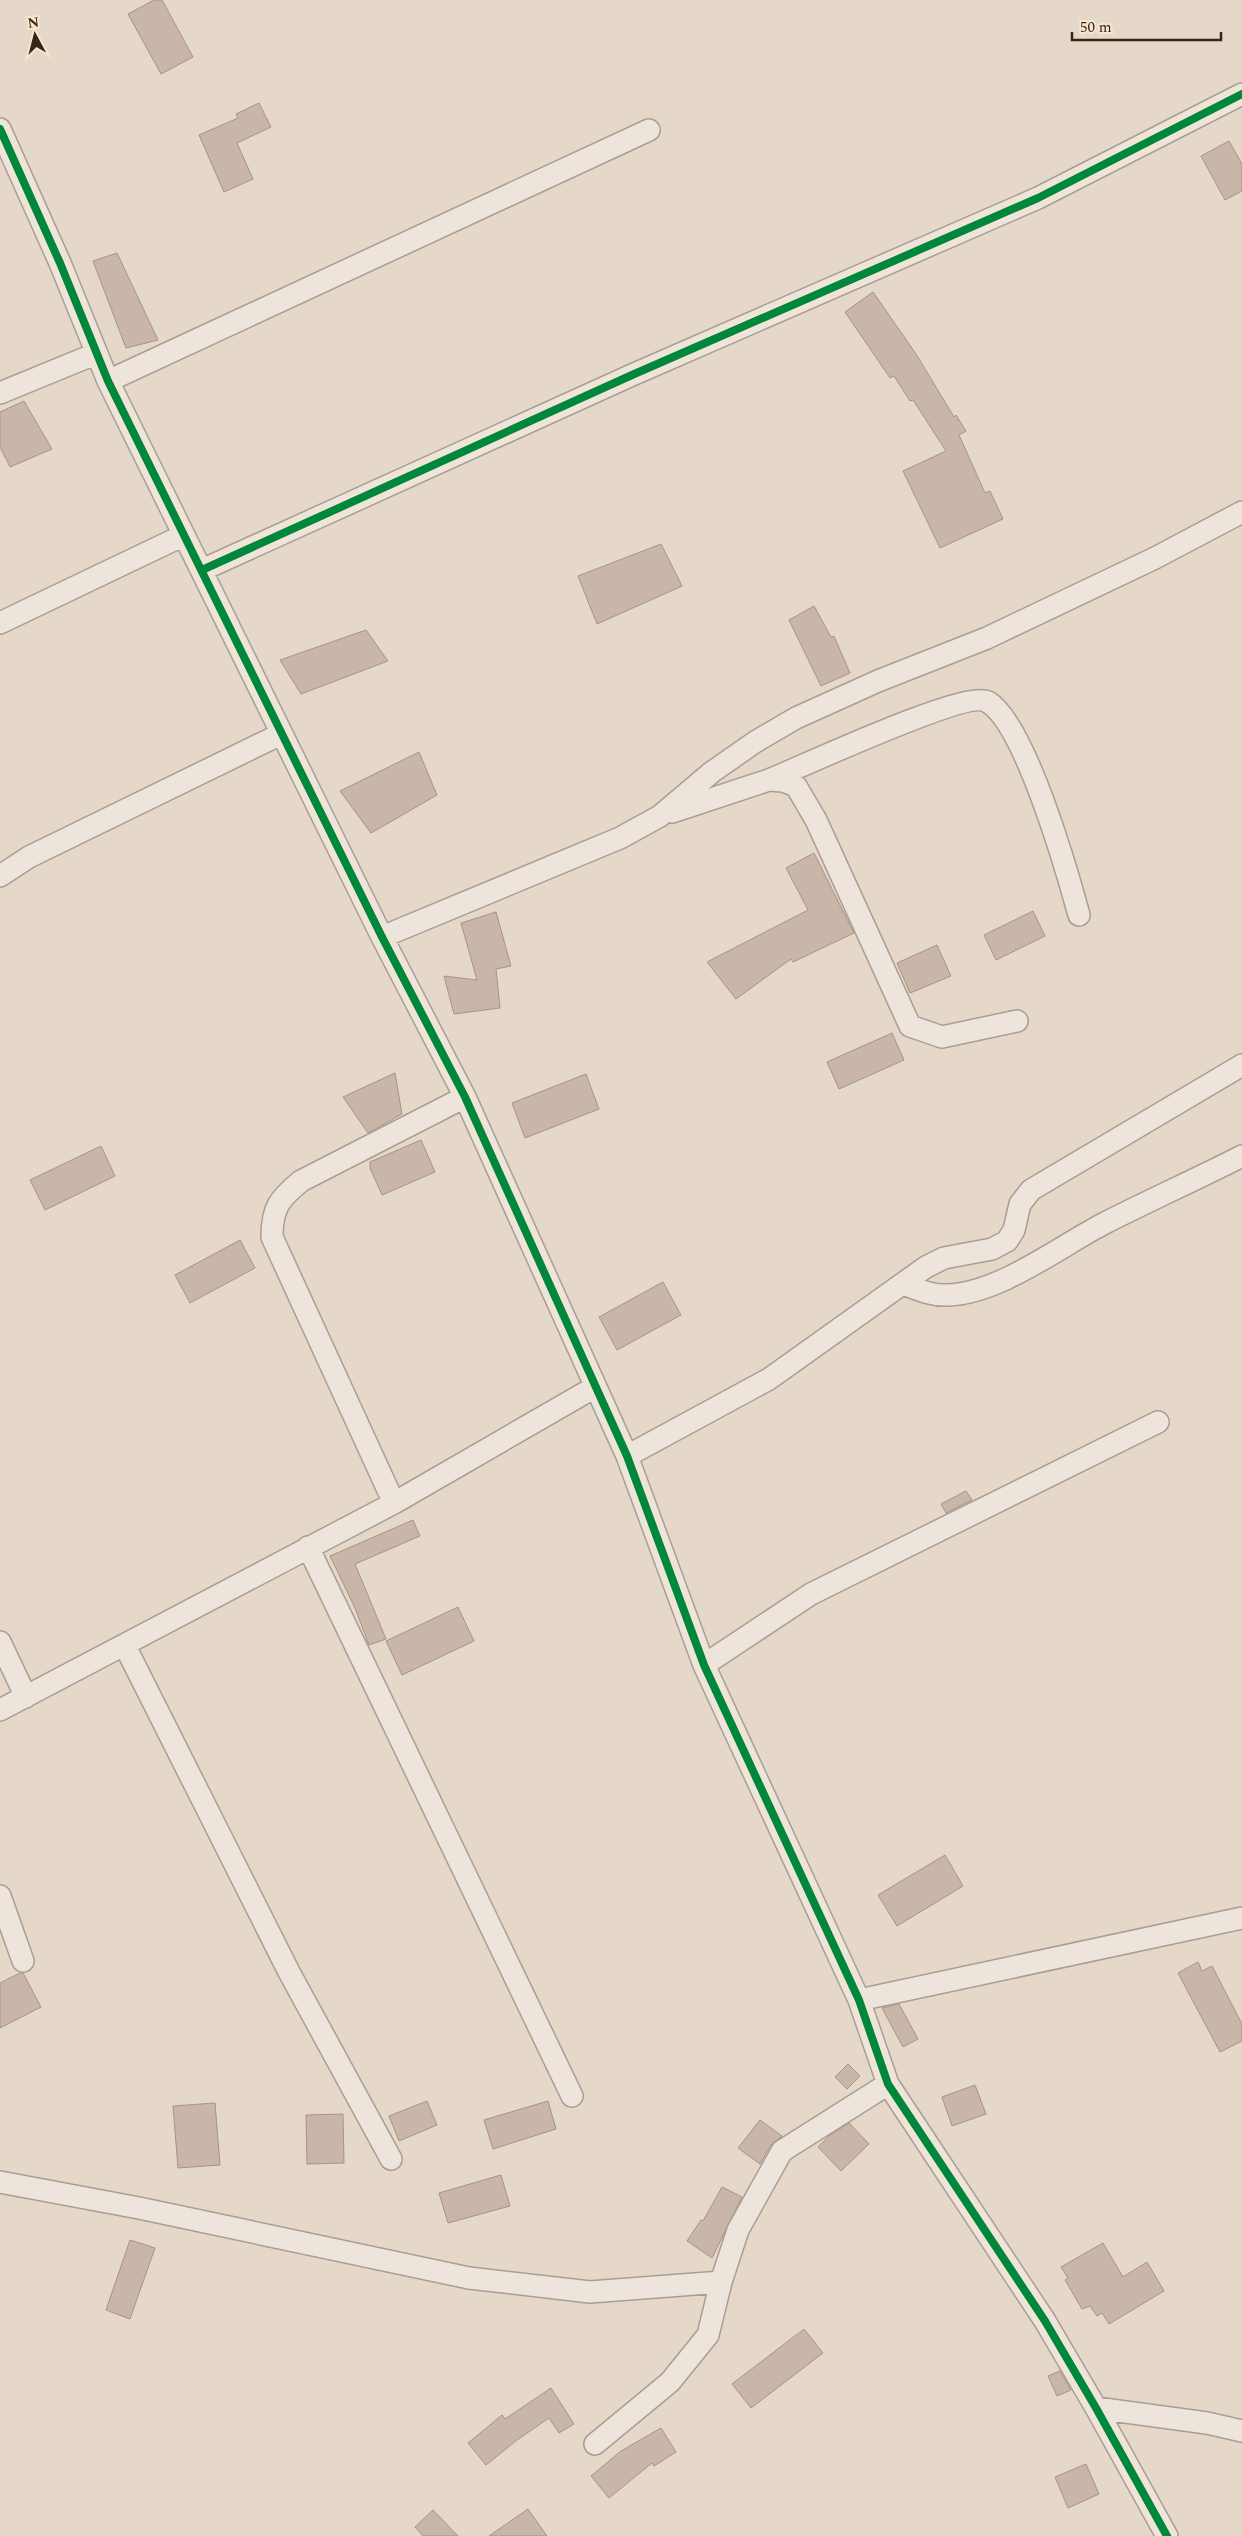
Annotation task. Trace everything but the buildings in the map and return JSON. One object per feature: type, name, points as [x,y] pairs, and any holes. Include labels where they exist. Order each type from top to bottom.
[{"type":"street","points":[[202,570],[632,375],[1038,198],[1242,94]]},
{"type":"street","points":[[0,129],[60,263],[95,354],[382,937],[465,1097],[627,1456],[704,1665],[858,2000],[888,2084],[1044,2321],[1096,2408],[1167,2536]]},
{"type":"street","points":[[108,381],[649,130]]},
{"type":"street","points":[[0,393],[95,354]]},
{"type":"street","points":[[660,816],[712,772],[755,742],[796,718],[878,681],[987,638],[1155,558],[1242,512]]},
{"type":"street","points":[[0,623],[184,535]]},
{"type":"street","points":[[382,937],[620,838],[660,816],[769,780],[878,732],[935,711],[978,699],[988,701],[1008,722],[1020,747],[1055,834],[1078,915]]},
{"type":"street","points":[[0,876],[29,857],[281,734]]},
{"type":"street","points":[[769,780],[783,781],[796,786],[816,820],[910,1026],[942,1037],[1018,1021]]},
{"type":"street","points":[[627,1456],[769,1379],[903,1284],[944,1258],[992,1249],[1007,1241],[1014,1230],[1020,1204],[1030,1190],[1242,1065]]},
{"type":"street","points":[[394,1503],[272,1237],[272,1215],[284,1194],[301,1181],[465,1097]]},
{"type":"street","points":[[903,1284],[934,1295],[948,1296],[982,1288],[1033,1264],[1104,1223],[1242,1156]]},
{"type":"street","points":[[0,1710],[394,1503],[595,1387]]},
{"type":"street","points":[[704,1665],[811,1594],[1158,1422]]},
{"type":"street","points":[[308,1547],[572,2096]]},
{"type":"street","points":[[0,1642],[26,1697]]},
{"type":"street","points":[[125,1646],[289,1972],[391,2160]]},
{"type":"street","points":[[0,1896],[24,1961]]},
{"type":"street","points":[[858,2000],[1242,1918]]},
{"type":"street","points":[[595,2444],[670,2382],[708,2335],[721,2282],[738,2230],[782,2151],[888,2084]]},
{"type":"street","points":[[0,2182],[140,2208],[469,2278],[590,2292],[721,2282]]},
{"type":"street","points":[[1096,2408],[1242,2431]]},
{"type":"cycle path","points":[[202,570],[632,375],[1038,198],[1242,94]]},
{"type":"cycle path","points":[[0,129],[60,263],[108,381],[382,937],[465,1097],[627,1456],[704,1665],[859,2000],[888,2084],[1045,2321],[1167,2536]]}]
